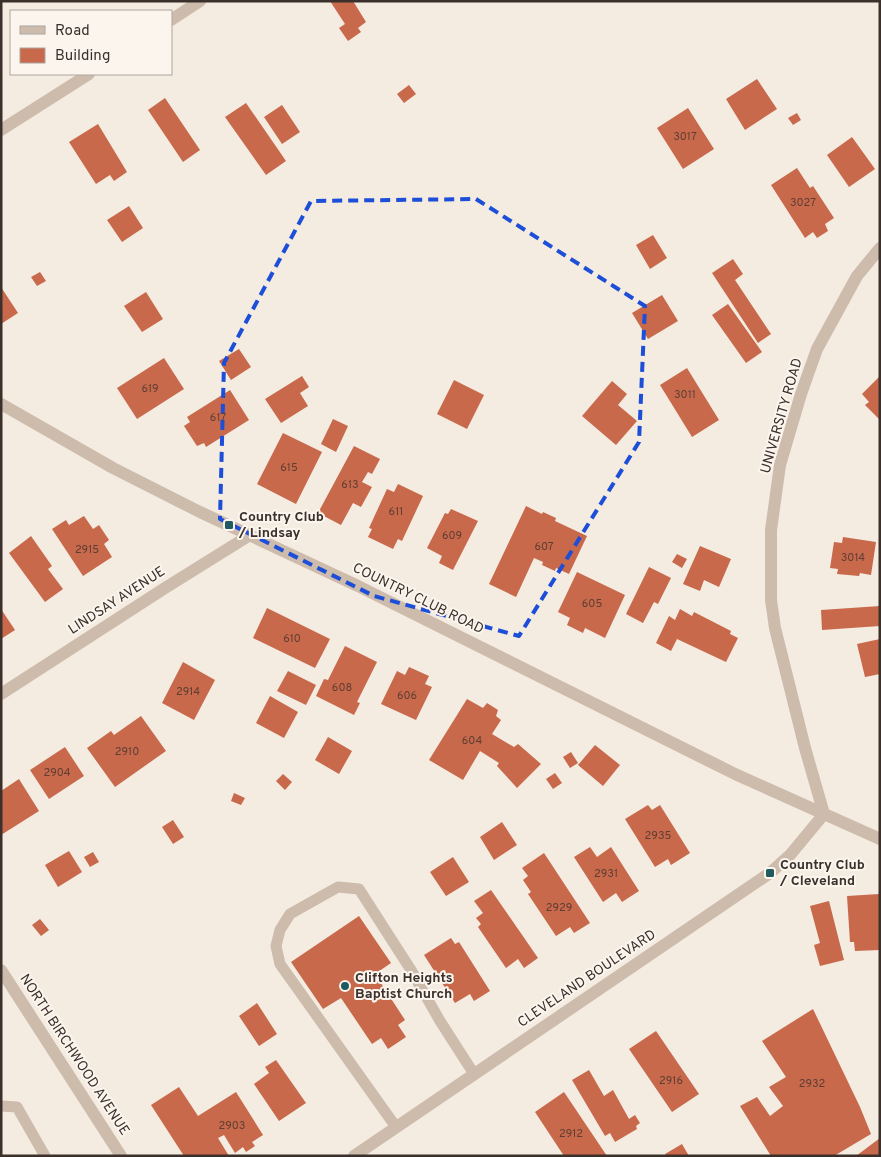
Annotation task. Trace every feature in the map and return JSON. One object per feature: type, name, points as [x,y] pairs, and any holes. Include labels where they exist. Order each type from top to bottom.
[{"type":"street","points":[[172,19],[200,1]]},
{"type":"street","points":[[1,130],[87,75]]},
{"type":"street","name":"UNIVERSITY ROAD","points":[[824,814],[805,748],[775,628],[771,600],[771,530],[780,465],[800,394],[817,349],[857,276],[880,248]]},
{"type":"street","name":"COUNTRY CLUB ROAD","points":[[1,404],[113,468],[200,512],[358,586],[734,774],[880,839]]},
{"type":"street","name":"LINDSAY AVENUE","points":[[1,694],[250,535]]},
{"type":"street","name":"CLEVELAND BOULEVARD","points":[[354,1156],[770,873],[790,855],[824,814]]},
{"type":"street","name":"NORTH BIRCHWOOD AVENUE","points":[[1,970],[121,1156]]},
{"type":"lane","points":[[396,1128],[280,964],[276,946],[280,930],[290,914],[338,887],[359,889],[474,1074]]},
{"type":"lane","points":[[1,1106],[17,1107],[46,1156]]},
{"type":"highlighted area","points":[[476,199],[645,306],[639,442],[519,636],[374,596],[220,519],[224,363],[311,201]]},
{"type":"building","points":[[330,1],[353,1],[366,22],[358,28],[361,32],[348,41],[339,28],[345,24]]},
{"type":"building","points":[[757,79],[777,109],[745,130],[726,99]]},
{"type":"building","points":[[409,85],[416,94],[404,103],[397,94]]},
{"type":"building","points":[[165,98],[200,150],[183,162],[148,110]]},
{"type":"building","points":[[246,103],[286,161],[266,175],[225,117]]},
{"type":"building","points":[[282,105],[300,132],[282,144],[264,117]]},
{"type":"building","points":[[688,108],[714,149],[683,169],[657,128]]},
{"type":"building","points":[[797,113],[801,120],[793,125],[788,118]]},
{"type":"building","points":[[98,124],[127,172],[114,181],[110,175],[96,184],[69,142]]},
{"type":"building","points":[[852,137],[875,169],[849,187],[827,155]]},
{"type":"building","points":[[797,168],[810,188],[813,186],[834,218],[825,224],[828,231],[817,238],[813,232],[805,238],[771,185]]},
{"type":"building","points":[[129,206],[143,228],[122,242],[107,220]]},
{"type":"building","points":[[653,235],[667,258],[650,269],[636,245]]},
{"type":"building","points":[[733,259],[743,274],[735,280],[771,334],[758,343],[712,273]]},
{"type":"building","points":[[40,272],[46,281],[37,286],[31,277]]},
{"type":"building","points":[[1,287],[18,313],[1,324]]},
{"type":"building","points":[[146,292],[163,319],[142,332],[124,306]]},
{"type":"building","points":[[662,295],[678,321],[648,339],[632,313]]},
{"type":"building","points":[[728,304],[762,352],[746,363],[712,315]]},
{"type":"building","points":[[239,349],[251,367],[231,380],[219,361]]},
{"type":"building","points":[[164,358],[184,389],[137,419],[117,388]]},
{"type":"building","points":[[687,368],[719,420],[692,437],[660,385]]},
{"type":"building","points":[[302,376],[309,387],[300,393],[308,406],[281,423],[265,399]]},
{"type":"building","points":[[880,376],[880,420],[865,405],[869,402],[862,394]]},
{"type":"building","points":[[454,380],[484,395],[467,429],[437,414]]},
{"type":"building","points":[[612,381],[627,394],[618,405],[637,421],[616,445],[582,416]]},
{"type":"building","points":[[230,390],[249,420],[206,447],[204,443],[197,446],[184,426],[190,422],[187,417]]},
{"type":"building","points":[[333,419],[348,426],[336,452],[321,444]]},
{"type":"building","points":[[283,433],[322,452],[296,504],[257,484]]},
{"type":"building","points":[[354,446],[380,459],[372,474],[368,472],[362,482],[372,487],[361,507],[353,503],[341,525],[318,513]]},
{"type":"building","points":[[398,484],[423,496],[402,541],[398,539],[393,549],[368,537],[372,529],[369,528],[387,489],[394,492]]},
{"type":"building","points":[[526,506],[556,518],[555,521],[587,536],[569,574],[556,568],[555,571],[542,565],[543,562],[534,558],[516,597],[489,584]]},
{"type":"building","points":[[451,509],[478,521],[453,570],[439,563],[442,556],[427,548],[445,513],[448,514]]},
{"type":"building","points":[[84,516],[93,529],[99,525],[109,540],[104,544],[112,557],[83,576],[52,529],[66,520],[69,525]]},
{"type":"building","points":[[31,536],[52,566],[48,569],[63,589],[45,602],[9,553]]},
{"type":"building","points":[[843,537],[876,542],[871,575],[860,573],[859,576],[837,574],[838,569],[830,568],[834,542],[842,543]]},
{"type":"building","points":[[700,546],[731,559],[719,587],[704,580],[700,591],[683,584]]},
{"type":"building","points":[[677,554],[687,559],[682,568],[672,562]]},
{"type":"building","points":[[649,567],[671,578],[658,604],[654,602],[643,623],[626,614]]},
{"type":"building","points":[[577,572],[625,595],[605,638],[585,628],[583,633],[567,625],[570,618],[558,612]]},
{"type":"building","points":[[880,606],[880,626],[822,630],[821,610]]},
{"type":"building","points":[[267,608],[330,639],[315,668],[253,638]]},
{"type":"building","points":[[1,609],[15,630],[1,639]]},
{"type":"building","points":[[680,609],[692,616],[694,612],[731,631],[730,634],[738,638],[726,662],[677,639],[671,651],[656,643],[669,616],[675,620]]},
{"type":"building","points":[[880,639],[880,674],[865,677],[857,644]]},
{"type":"building","points":[[345,646],[377,662],[357,702],[360,703],[354,715],[316,696],[324,679],[328,680]]},
{"type":"building","points":[[183,662],[215,680],[194,720],[162,703]]},
{"type":"building","points":[[409,667],[429,676],[425,684],[432,687],[416,720],[381,704],[397,671],[405,675]]},
{"type":"building","points":[[288,671],[316,685],[306,705],[277,691]]},
{"type":"building","points":[[270,696],[298,712],[284,738],[256,723]]},
{"type":"building","points":[[467,699],[483,708],[487,703],[498,710],[496,716],[501,720],[492,734],[514,747],[518,744],[541,764],[517,788],[497,766],[499,763],[480,751],[463,780],[429,760]]},
{"type":"building","points":[[141,716],[166,751],[115,787],[87,748],[111,731],[114,735]]},
{"type":"building","points":[[328,737],[352,751],[339,774],[315,760]]},
{"type":"building","points":[[595,745],[620,765],[603,786],[578,765]]},
{"type":"building","points":[[65,747],[84,776],[49,799],[30,770]]},
{"type":"building","points":[[571,752],[578,763],[570,768],[563,757]]},
{"type":"building","points":[[555,773],[562,783],[553,789],[546,779]]},
{"type":"building","points":[[283,774],[292,782],[285,790],[276,781]]},
{"type":"building","points":[[19,779],[39,811],[1,835],[1,791]]},
{"type":"building","points":[[234,793],[245,798],[241,805],[231,801]]},
{"type":"building","points":[[648,805],[652,810],[660,805],[690,853],[671,865],[668,859],[655,867],[625,819]]},
{"type":"building","points":[[173,820],[184,837],[173,844],[162,827]]},
{"type":"building","points":[[502,822],[517,845],[494,860],[480,837]]},
{"type":"building","points":[[590,847],[597,857],[611,847],[639,891],[622,902],[616,893],[603,902],[574,857]]},
{"type":"building","points":[[69,851],[82,872],[58,887],[45,865]]},
{"type":"building","points":[[93,852],[99,862],[90,867],[84,857]]},
{"type":"building","points":[[544,853],[590,923],[574,933],[570,927],[556,936],[528,894],[531,892],[523,880],[528,876],[522,868]]},
{"type":"building","points":[[453,857],[469,882],[446,896],[430,872]]},
{"type":"building","points":[[491,890],[538,958],[524,968],[518,959],[506,968],[478,927],[481,924],[476,918],[483,913],[474,901]]},
{"type":"building","points":[[879,894],[880,950],[855,951],[854,942],[850,942],[847,896]]},
{"type":"building","points":[[829,901],[844,960],[820,966],[814,945],[820,943],[810,906]]},
{"type":"building","name":"Clifton Heights Baptist Church","points":[[359,916],[391,963],[375,974],[405,1020],[398,1025],[406,1037],[388,1049],[381,1038],[372,1044],[341,998],[323,1009],[291,962]]},
{"type":"building","points":[[40,919],[49,930],[41,936],[32,925]]},
{"type":"building","points":[[451,938],[455,944],[459,942],[490,991],[474,1001],[470,994],[455,1003],[424,955]]},
{"type":"building","points":[[257,1003],[277,1034],[259,1046],[239,1016]]},
{"type":"building","points":[[813,1009],[871,1134],[834,1156],[771,1156],[740,1106],[757,1097],[770,1116],[783,1106],[769,1087],[786,1077],[762,1041]]},
{"type":"building","points":[[656,1031],[699,1094],[672,1112],[629,1049]]},
{"type":"building","points":[[276,1060],[306,1103],[279,1121],[254,1084],[269,1073],[265,1067]]},
{"type":"building","points":[[589,1070],[604,1096],[613,1090],[629,1119],[635,1115],[640,1123],[636,1126],[637,1129],[615,1142],[610,1133],[605,1136],[572,1080]]},
{"type":"building","points":[[179,1087],[198,1116],[236,1092],[263,1135],[252,1142],[255,1146],[246,1152],[243,1147],[235,1153],[224,1135],[218,1138],[229,1156],[184,1156],[151,1105]]},
{"type":"building","points":[[564,1092],[607,1156],[564,1156],[535,1112]]},
{"type":"building","points":[[880,1138],[880,1156],[856,1156]]},
{"type":"building","points":[[682,1144],[689,1156],[666,1156],[665,1154]]},
{"type":"place","name":"Country Club / Lindsay","points":[[229,525]]},
{"type":"place","name":"Country Club / Cleveland","points":[[770,873]]},
{"type":"place","name":"Clifton Heights Baptist Church","points":[[345,986]]}]
